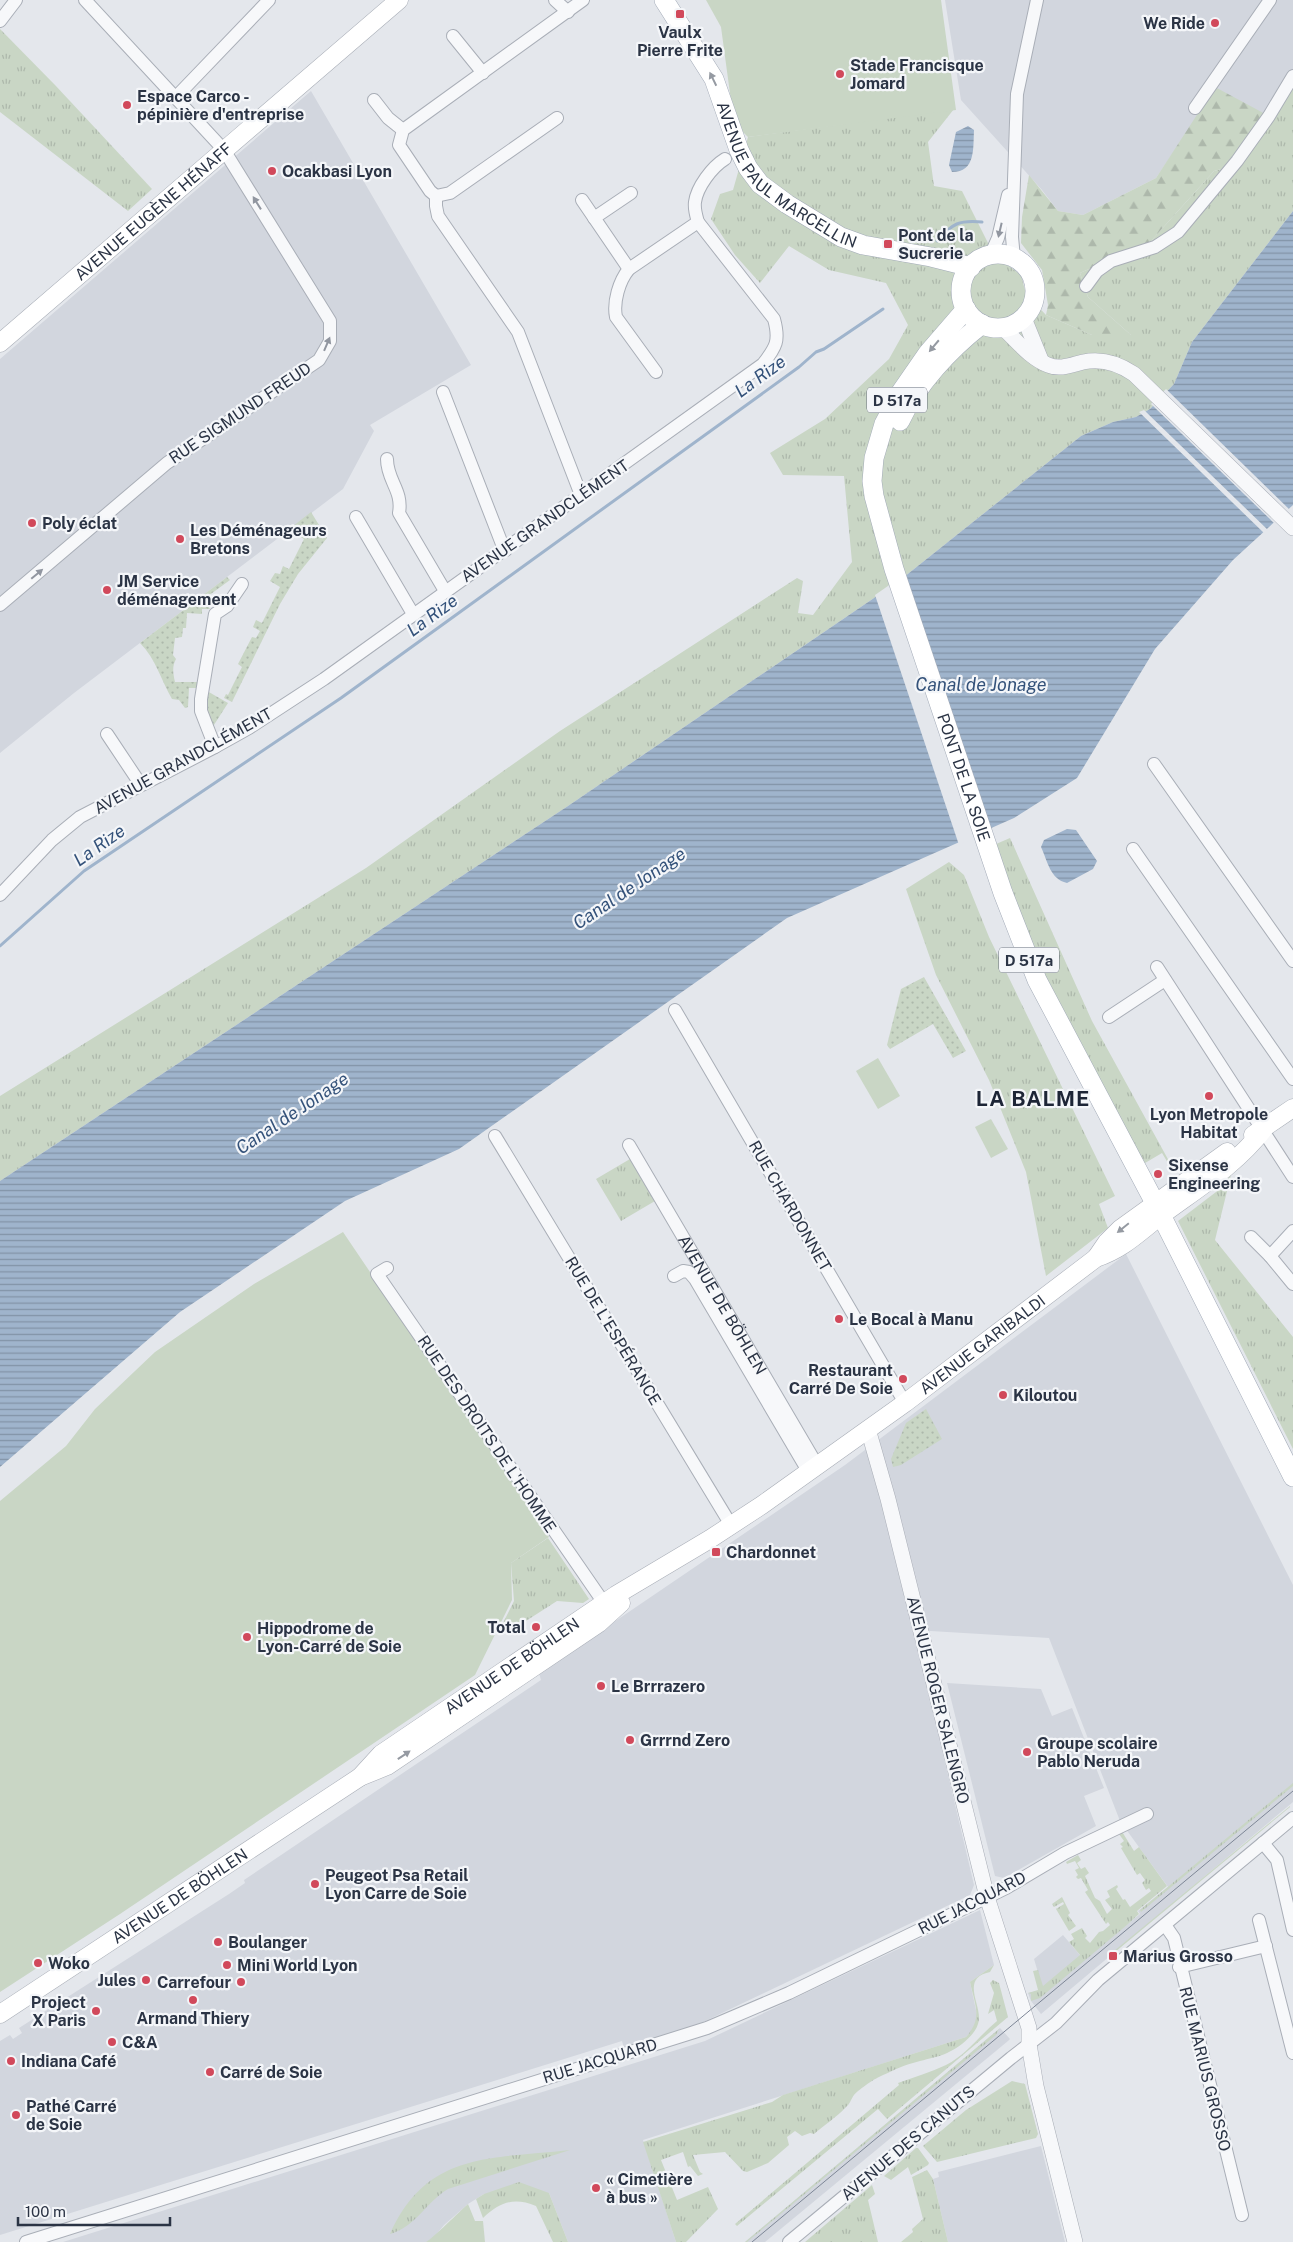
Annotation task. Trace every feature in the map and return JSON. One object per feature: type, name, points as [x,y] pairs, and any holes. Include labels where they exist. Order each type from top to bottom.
[{"type":"main road","name":"AVENUE EUGÈNE HÉNAFF","points":[[0,343],[398,0]]},
{"type":"main road","name":"AVENUE PAUL MARCELLIN","points":[[664,0],[714,79],[739,150],[748,168],[760,184],[787,204],[841,237],[863,244],[971,267]]},
{"type":"main road","points":[[1006,255],[1014,258],[1026,266],[1035,285],[1034,300],[1024,318],[1003,328],[982,324],[966,309],[962,299],[962,285],[971,267],[983,258],[990,256],[1006,255]]},
{"type":"main road","name":"D 517a","points":[[878,509],[872,480],[874,458],[884,424],[901,392],[928,353],[966,309]]},
{"type":"main road","name":"D 517a","points":[[878,509],[884,471],[893,437],[907,406],[932,373],[966,337],[982,324]]},
{"type":"main road","name":"PONT DE LA SOIE","points":[[878,509],[888,550],[1020,939],[1037,980],[1158,1209]]},
{"type":"main road","name":"AVENUE GARIBALDI","points":[[868,1429],[1096,1258],[1116,1251],[1158,1209],[1242,1155],[1263,1130],[1293,1108]]},
{"type":"main road","points":[[1158,1209],[1293,1477]]},
{"type":"main road","name":"AVENUE DE BÖHLEN","points":[[360,1777],[381,1754],[599,1607],[731,1525],[868,1429]]},
{"type":"main road","name":"AVENUE DE BÖHLEN","points":[[0,2014],[360,1777],[387,1766],[577,1638],[599,1623],[624,1599],[635,1585]]},
{"type":"main road","name":"AVENUE DE BÖHLEN","points":[[577,1638],[597,1617],[599,1607]]},
{"type":"street","points":[[0,20],[16,0]]},
{"type":"street","name":"RUE SIGMUND FREUD","points":[[0,605],[166,463],[318,360],[330,341],[330,321],[224,150],[85,0]]},
{"type":"street","points":[[176,97],[269,0]]},
{"type":"street","points":[[555,0],[568,12]]},
{"type":"street","points":[[557,118],[450,193],[436,196],[430,192],[399,145],[403,130],[583,0]]},
{"type":"street","points":[[1014,258],[1012,237],[1017,94],[1036,0]]},
{"type":"street","points":[[1195,108],[1270,0]]},
{"type":"street","points":[[452,36],[483,73]]},
{"type":"street","points":[[1086,286],[1097,271],[1111,261],[1155,247],[1178,232],[1237,161],[1269,116],[1293,76]]},
{"type":"street","points":[[374,100],[388,118],[403,130]]},
{"type":"street","points":[[656,372],[616,317],[614,309],[622,278],[629,269],[698,222],[694,205],[695,199],[708,175],[724,159]]},
{"type":"street","points":[[990,256],[998,238],[1014,168]]},
{"type":"street","points":[[594,218],[631,192]]},
{"type":"street","points":[[436,196],[438,216],[518,332],[581,496]]},
{"type":"street","points":[[582,200],[629,269]]},
{"type":"street","name":"AVENUE GRANDCLÉMENT","points":[[0,896],[52,840],[80,817],[249,728],[324,678],[506,550],[763,364],[775,348],[778,333],[774,319],[698,222]]},
{"type":"street","points":[[1024,318],[1041,362]]},
{"type":"street","points":[[1003,328],[1041,362],[1060,368],[1091,361],[1121,365],[1134,374],[1293,528]]},
{"type":"street","points":[[443,392],[506,550]]},
{"type":"street","points":[[387,459],[390,475],[401,503],[399,513],[445,592]]},
{"type":"street","points":[[356,517],[413,614]]},
{"type":"street","points":[[215,747],[201,712],[201,699],[215,614],[227,606],[242,584]]},
{"type":"street","points":[[107,734],[141,785]]},
{"type":"street","points":[[1154,764],[1293,961]]},
{"type":"street","points":[[1133,849],[1293,1079]]},
{"type":"street","points":[[1157,967],[1293,1177]]},
{"type":"street","points":[[1109,1017],[1165,980]]},
{"type":"street","name":"RUE CHARDONNET","points":[[675,1010],[905,1403]]},
{"type":"street","name":"RUE DE L'ESPÉRANCE","points":[[495,1136],[731,1525]]},
{"type":"street","name":"AVENUE DE BÖHLEN","points":[[630,1145],[812,1468]]},
{"type":"street","points":[[1270,1256],[1293,1231]]},
{"type":"street","points":[[1251,1236],[1293,1284]]},
{"type":"street","name":"RUE DES DROITS DE L'HOMME","points":[[387,1268],[378,1274],[599,1607]]},
{"type":"street","points":[[674,1276],[684,1271],[689,1272],[696,1279],[812,1468]]},
{"type":"street","name":"AVENUE ROGER SALENGRO","points":[[868,1429],[888,1499],[987,1897],[1009,1970],[1020,2025],[1029,2044],[1036,2086],[1075,2242]]},
{"type":"street","name":"RUE JACQUARD","points":[[26,2242],[707,2028],[789,1993],[1006,1888],[1065,1852],[1147,1814]]},
{"type":"street","points":[[1029,2044],[1056,2023],[1098,1980],[1293,1818]]},
{"type":"street","points":[[1263,1843],[1277,1860],[1293,1930]]},
{"type":"street","points":[[1259,1920],[1293,2053]]},
{"type":"street","name":"RUE MARIUS GROSSO","points":[[1165,1924],[1174,1938],[1179,1967],[1242,2215]]},
{"type":"street","points":[[1179,1967],[1266,1946]]},
{"type":"street","name":"AVENUE DES CANUTS","points":[[789,2242],[1029,2044]]},
{"type":"shaded area","points":[[945,0],[1293,0],[1293,80],[1270,116],[1205,105],[1156,178],[1083,215],[1058,211],[1042,190],[961,100]]},
{"type":"shaded area","points":[[311,91],[471,365],[370,425],[374,431],[343,489],[74,693],[0,753],[0,359]]},
{"type":"shaded area","points":[[1126,1254],[1293,1585],[1293,1802],[1041,2014],[1031,2001],[1028,1993],[1038,1991],[1042,1986],[1034,1959],[1063,1935],[1084,1960],[1140,1914],[1138,1911],[1168,1887],[1120,1821],[1049,1638],[914,1630],[974,1885],[970,1895],[699,2024],[624,2048],[622,2041],[0,2235],[0,2041],[10,2035],[13,2039],[22,2033],[19,2028],[229,1894],[245,1883],[244,1880],[541,1680],[539,1673],[845,1465]]},
{"type":"shaded area","name":"Groupe scolaire Pablo Neruda","points":[[947,1683],[1041,1689],[1052,1716],[1072,1708],[1104,1788],[1084,1796],[1096,1826],[1004,1878],[995,1876]]},
{"type":"shaded area","points":[[980,1910],[994,1965],[970,1982],[977,2015],[976,2026],[966,2037],[643,2140],[676,2242],[568,2242],[549,2193],[484,2194],[468,2204],[444,2225],[431,2241],[426,2242],[63,2242],[705,2041]]},
{"type":"shaded area","points":[[1000,2028],[1010,2039],[1008,2041],[765,2242],[745,2242]]},
{"type":"shaded area","points":[[1041,2146],[1065,2242],[948,2242],[933,2179],[939,2177],[938,2172]]},
{"type":"green space","name":"Stade Francisque Jomard","points":[[706,0],[941,0],[956,110],[748,137],[734,123],[721,27]]},
{"type":"green space","points":[[0,29],[152,189],[128,211],[0,112]]},
{"type":"green space","points":[[1293,80],[1293,211],[1192,342],[1174,384],[1150,409],[1136,417],[1113,422],[1081,436],[899,581],[568,806],[0,1181],[0,1096],[366,868],[560,731],[797,578],[803,581],[798,613],[813,615],[852,562],[844,476],[783,475],[770,453],[825,419],[889,359],[908,325],[886,283],[829,270],[789,246],[760,283],[735,255],[711,219],[720,194],[733,190],[748,137],[954,109],[928,142],[934,186],[962,191],[988,243],[1005,263],[1021,275],[1026,294],[1046,315],[1092,335],[1131,335],[1088,297],[1080,273],[1151,241],[1214,171],[1241,164]]},
{"type":"green space","points":[[1215,87],[1269,116],[1241,164],[1214,171],[1151,241],[1080,273],[1088,297],[1131,335],[1092,335],[1046,315],[1048,305],[1042,270],[1021,243],[1022,217],[1029,175],[1058,211],[1083,215],[1156,178]]},
{"type":"green space","points":[[311,512],[327,538],[298,574],[280,604],[232,702],[224,698],[226,694],[228,695],[242,667],[238,664],[252,637],[256,638],[260,631],[253,627],[256,620],[262,623],[280,587],[270,581],[275,573],[280,574],[283,566],[289,569],[304,539],[288,530]]},
{"type":"green space","points":[[227,577],[230,580],[204,599],[210,609],[202,609],[202,614],[187,613],[186,628],[183,628],[182,637],[175,638],[173,655],[176,659],[173,670],[175,682],[198,682],[197,688],[189,688],[188,707],[185,708],[179,700],[172,699],[146,649],[140,643]]},
{"type":"green space","points":[[207,691],[228,703],[212,728],[205,711]]},
{"type":"green space","points":[[1010,838],[1092,1021],[1174,1173],[1162,1153],[1140,1166],[1030,946],[996,844]]},
{"type":"green space","points":[[949,862],[964,875],[989,937],[1115,1196],[1099,1204],[1108,1228],[1046,1276],[1026,1172],[989,1080],[936,975],[906,889]]},
{"type":"green space","points":[[924,977],[966,1051],[953,1058],[933,1024],[890,1049],[887,1045],[901,989]]},
{"type":"green space","points":[[878,1058],[900,1096],[878,1109],[856,1071]]},
{"type":"green space","points":[[991,1119],[1008,1149],[991,1158],[975,1127]]},
{"type":"green space","points":[[630,1159],[655,1201],[621,1221],[596,1179]]},
{"type":"green space","points":[[1231,1175],[1215,1240],[1293,1337],[1293,1449],[1178,1221],[1216,1192]]},
{"type":"green space","name":"Hippodrome de Lyon-Carré de Soie","points":[[343,1232],[549,1537],[511,1563],[512,1600],[475,1675],[120,1914],[0,1992],[0,1501],[66,1446],[95,1409],[155,1352],[254,1284]]},
{"type":"green space","points":[[926,1409],[942,1439],[901,1465],[893,1467],[891,1459],[906,1423]]},
{"type":"green space","points":[[548,1538],[589,1599],[583,1603],[557,1601],[515,1628],[503,1623],[514,1601],[511,1563]]},
{"type":"green space","points":[[1293,1783],[1293,1786],[1141,1912],[1140,1910]]},
{"type":"green space","points":[[1290,1806],[1115,1952],[1114,1951]]},
{"type":"green space","points":[[1121,1830],[1134,1851],[1139,1847],[1167,1886],[1137,1911],[1139,1914],[1127,1925],[1040,1998],[1031,2001],[1031,1994],[1028,1993],[1038,1990],[1033,1971],[1038,1970],[1043,1986],[1080,1955],[1069,1942],[1074,1939],[1071,1934],[1082,1928],[1087,1936],[1085,1938],[1090,1943],[1099,1932],[1110,1925],[1108,1922],[1106,1924],[1085,1892],[1088,1890],[1081,1878],[1078,1879],[1076,1877],[1078,1875],[1075,1870],[1079,1868],[1075,1861],[1067,1864],[1066,1862],[1078,1855],[1081,1860],[1077,1863],[1081,1869],[1085,1867],[1089,1873],[1085,1876],[1095,1898],[1100,1901],[1107,1914],[1112,1909],[1105,1900],[1110,1897],[1107,1891],[1117,1885],[1116,1889],[1130,1907],[1151,1891],[1149,1888],[1146,1890],[1142,1883],[1145,1880],[1140,1873],[1137,1875],[1121,1848],[1123,1847],[1120,1844],[1124,1841],[1119,1834]]},
{"type":"green space","points":[[1062,1897],[1070,1913],[1068,1915],[1076,1926],[1069,1931],[1056,1909],[1064,1904],[1063,1902],[1054,1907],[1052,1904]]},
{"type":"green space","points":[[994,1965],[990,1972],[976,1979],[974,1991],[979,2019],[973,2033],[962,2044],[944,2054],[904,2066],[873,2080],[856,2093],[842,2111],[814,2134],[810,2133],[802,2136],[795,2131],[787,2137],[789,2145],[768,2163],[747,2172],[743,2171],[725,2152],[693,2155],[700,2172],[703,2174],[698,2176],[690,2166],[688,2167],[683,2152],[661,2160],[677,2200],[708,2187],[718,2209],[686,2242],[676,2242],[643,2142],[772,2102],[783,2095],[966,2037],[976,2018],[970,1982]]},
{"type":"green space","points":[[993,1980],[999,1983],[1008,2017],[887,2119],[878,2109],[737,2226],[735,2224],[899,2085],[898,2083],[953,2061],[997,2021],[994,2010],[988,2014],[994,1993],[990,1983]]},
{"type":"green space","points":[[999,2029],[996,2035],[745,2242]]},
{"type":"green space","points":[[1012,2081],[1025,2084],[1038,2134],[1036,2138],[937,2162],[923,2146],[966,2110]]},
{"type":"green space","points":[[918,2148],[929,2163],[928,2165],[911,2175],[908,2167],[891,2180],[884,2176]]},
{"type":"green space","points":[[570,2150],[448,2189],[440,2194],[407,2226],[390,2234],[405,2207],[423,2187],[442,2173],[464,2164],[488,2159]]},
{"type":"green space","points":[[927,2170],[933,2179],[948,2242],[901,2242],[913,2232],[912,2229],[923,2219],[912,2177]]},
{"type":"green space","points":[[519,2182],[549,2193],[568,2242],[553,2242],[536,2206],[528,2203],[514,2202],[501,2205],[483,2218],[476,2199],[484,2194]]},
{"type":"green space","points":[[872,2185],[875,2194],[868,2200],[878,2242],[805,2242]]},
{"type":"green space","points":[[468,2204],[475,2221],[483,2221],[485,2242],[426,2242],[440,2231]]},
{"type":"water","points":[[968,126],[974,130],[972,158],[965,168],[952,172],[949,165],[956,132]]},
{"type":"water","name":"Canal de Jonage","points":[[1293,211],[1293,505],[1233,560],[1155,649],[1077,778],[1014,818],[787,918],[459,1149],[345,1201],[180,1312],[0,1467],[0,1181],[568,806],[899,581],[1081,436],[1113,422],[1136,417],[1150,409],[1174,384],[1192,342]]},
{"type":"water","points":[[1067,829],[1076,830],[1097,861],[1093,869],[1067,883],[1061,881],[1053,874],[1041,847],[1044,840]]},
{"type":"pier","points":[[1166,389],[1291,511],[1275,524],[1151,404]]},
{"type":"pier","points":[[1144,410],[1269,531],[1265,534],[1139,412]]},
{"type":"pier","points":[[898,579],[991,831],[959,845],[875,595]]},
{"type":"waterway","name":"La Rize","points":[[937,241],[957,224],[962,222],[982,222]]},
{"type":"waterway","name":"La Rize","points":[[0,946],[84,871],[341,698],[799,367],[816,352],[824,349],[883,309]]},
{"type":"tram line","points":[[752,2242],[1293,1791]]},
{"type":"place","name":"Vaulx Pierre Frite","points":[[680,14]]},
{"type":"place","name":"We Ride","points":[[1215,23]]},
{"type":"place","name":"Stade Francisque Jomard","points":[[840,74]]},
{"type":"place","name":"Espace Carco - pépinière d'entreprise","points":[[127,105]]},
{"type":"place","name":"Ocakbasi Lyon","points":[[272,171]]},
{"type":"place","name":"Pont de la Sucrerie","points":[[888,244]]},
{"type":"place","name":"Poly éclat","points":[[32,523]]},
{"type":"place","name":"Les Déménageurs Bretons","points":[[180,539]]},
{"type":"place","name":"JM Service déménagement","points":[[107,590]]},
{"type":"place","name":"Lyon Metropole Habitat","points":[[1209,1096]]},
{"type":"place","name":"Sixense Engineering","points":[[1158,1174]]},
{"type":"place","name":"Le Bocal à Manu","points":[[839,1319]]},
{"type":"place","name":"Restaurant Carré De Soie","points":[[903,1379]]},
{"type":"place","name":"Kiloutou","points":[[1003,1395]]},
{"type":"place","name":"Chardonnet","points":[[716,1552]]},
{"type":"place","name":"Total","points":[[536,1627]]},
{"type":"place","name":"Hippodrome de Lyon-Carré de Soie","points":[[247,1637]]},
{"type":"place","name":"Le Brrrazero","points":[[601,1686]]},
{"type":"place","name":"Grrrnd Zero","points":[[630,1740]]},
{"type":"place","name":"Groupe scolaire Pablo Neruda","points":[[1027,1752]]},
{"type":"place","name":"Peugeot Psa Retail Lyon Carre de Soie","points":[[315,1884]]},
{"type":"place","name":"Boulanger","points":[[218,1942]]},
{"type":"place","name":"Marius Grosso","points":[[1113,1956]]},
{"type":"place","name":"Woko","points":[[38,1963]]},
{"type":"place","name":"Mini World Lyon","points":[[227,1965]]},
{"type":"place","name":"Jules","points":[[146,1980]]},
{"type":"place","name":"Carrefour","points":[[241,1982]]},
{"type":"place","name":"Armand Thiery","points":[[193,2000]]},
{"type":"place","name":"Project X Paris","points":[[96,2011]]},
{"type":"place","name":"C&A","points":[[112,2042]]},
{"type":"place","name":"Indiana Café","points":[[11,2061]]},
{"type":"place","name":"Carré de Soie","points":[[210,2072]]},
{"type":"place","name":"Pathé Carré de Soie","points":[[16,2115]]},
{"type":"place","name":"« Cimetière à bus »","points":[[596,2188]]},
{"type":"district","name":"LA BALME","points":[[1033,1098]]}]
